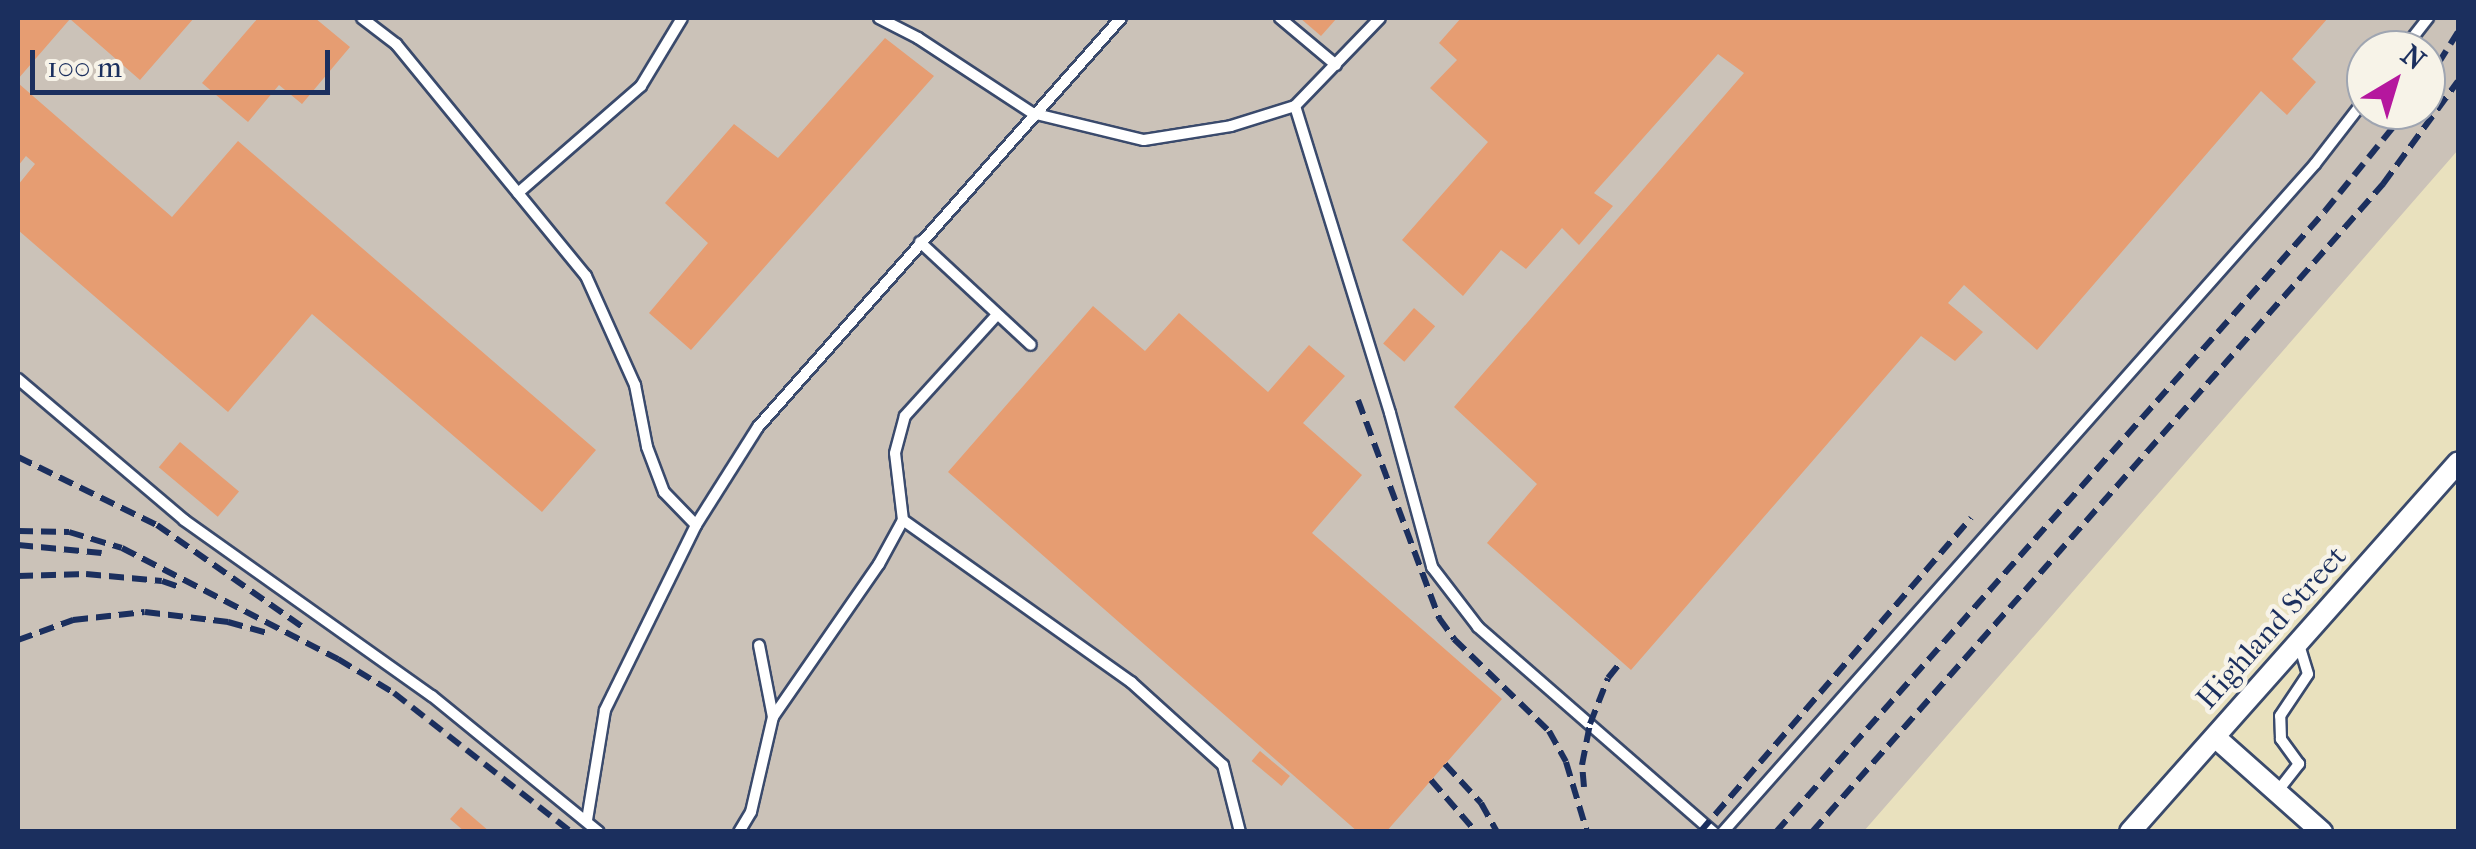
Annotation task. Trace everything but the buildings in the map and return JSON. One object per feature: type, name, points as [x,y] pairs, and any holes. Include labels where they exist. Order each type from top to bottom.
[{"type":"street","name":"Highland Street","points":[[2130,832],[2458,464]]},
{"type":"street","points":[[2215,737],[2322,832]]},
{"type":"lane","points":[[362,18],[396,44],[586,276],[636,385],[647,447],[664,492],[696,525]]},
{"type":"lane","points":[[518,193],[641,86],[682,18]]},
{"type":"lane","points":[[879,18],[918,38],[1032,113],[1144,140],[1231,126],[1296,106],[1380,18]]},
{"type":"lane","points":[[587,820],[605,710],[696,525],[758,427],[1032,113],[1122,18]]},
{"type":"lane","points":[[1280,18],[1336,65]]},
{"type":"lane","points":[[1296,106],[1390,414],[1432,567],[1478,627],[1712,832]]},
{"type":"lane","points":[[1722,832],[2315,164],[2346,124]]},
{"type":"lane","points":[[920,242],[1031,345]]},
{"type":"lane","points":[[739,832],[750,812],[772,716],[880,564],[902,520],[896,454],[906,416],[996,316]]},
{"type":"lane","points":[[18,379],[184,520],[432,696],[599,832]]},
{"type":"lane","points":[[902,520],[1131,682],[1222,766],[1240,832]]},
{"type":"lane","points":[[2277,792],[2299,764],[2281,739],[2280,716],[2308,674],[2299,643]]},
{"type":"lane","points":[[759,645],[772,716]]},
{"type":"shaded area","points":[[18,18],[2458,18],[2458,150],[1864,831],[18,831]]},
{"type":"railway","points":[[2446,51],[2458,32]]},
{"type":"railway","points":[[1812,832],[2383,184],[2458,81]]},
{"type":"railway","points":[[1776,832],[2325,211],[2391,130]]},
{"type":"railway","points":[[1358,400],[1439,618],[1454,639],[1549,731],[1566,762],[1587,832]]},
{"type":"railway","points":[[18,457],[157,525],[304,628]]},
{"type":"railway","points":[[1700,832],[1971,518]]},
{"type":"railway","points":[[18,531],[69,532],[122,548],[338,659],[394,693],[571,832]]},
{"type":"railway","points":[[18,545],[102,553]]},
{"type":"railway","points":[[18,576],[86,574],[162,581],[182,588]]},
{"type":"railway","points":[[18,640],[73,620],[145,612],[228,622],[271,634]]},
{"type":"railway","points":[[1584,787],[1582,765],[1590,724],[1608,678],[1621,662]]},
{"type":"railway","points":[[1445,764],[1481,803],[1497,832]]},
{"type":"railway","points":[[1431,780],[1476,832]]}]
